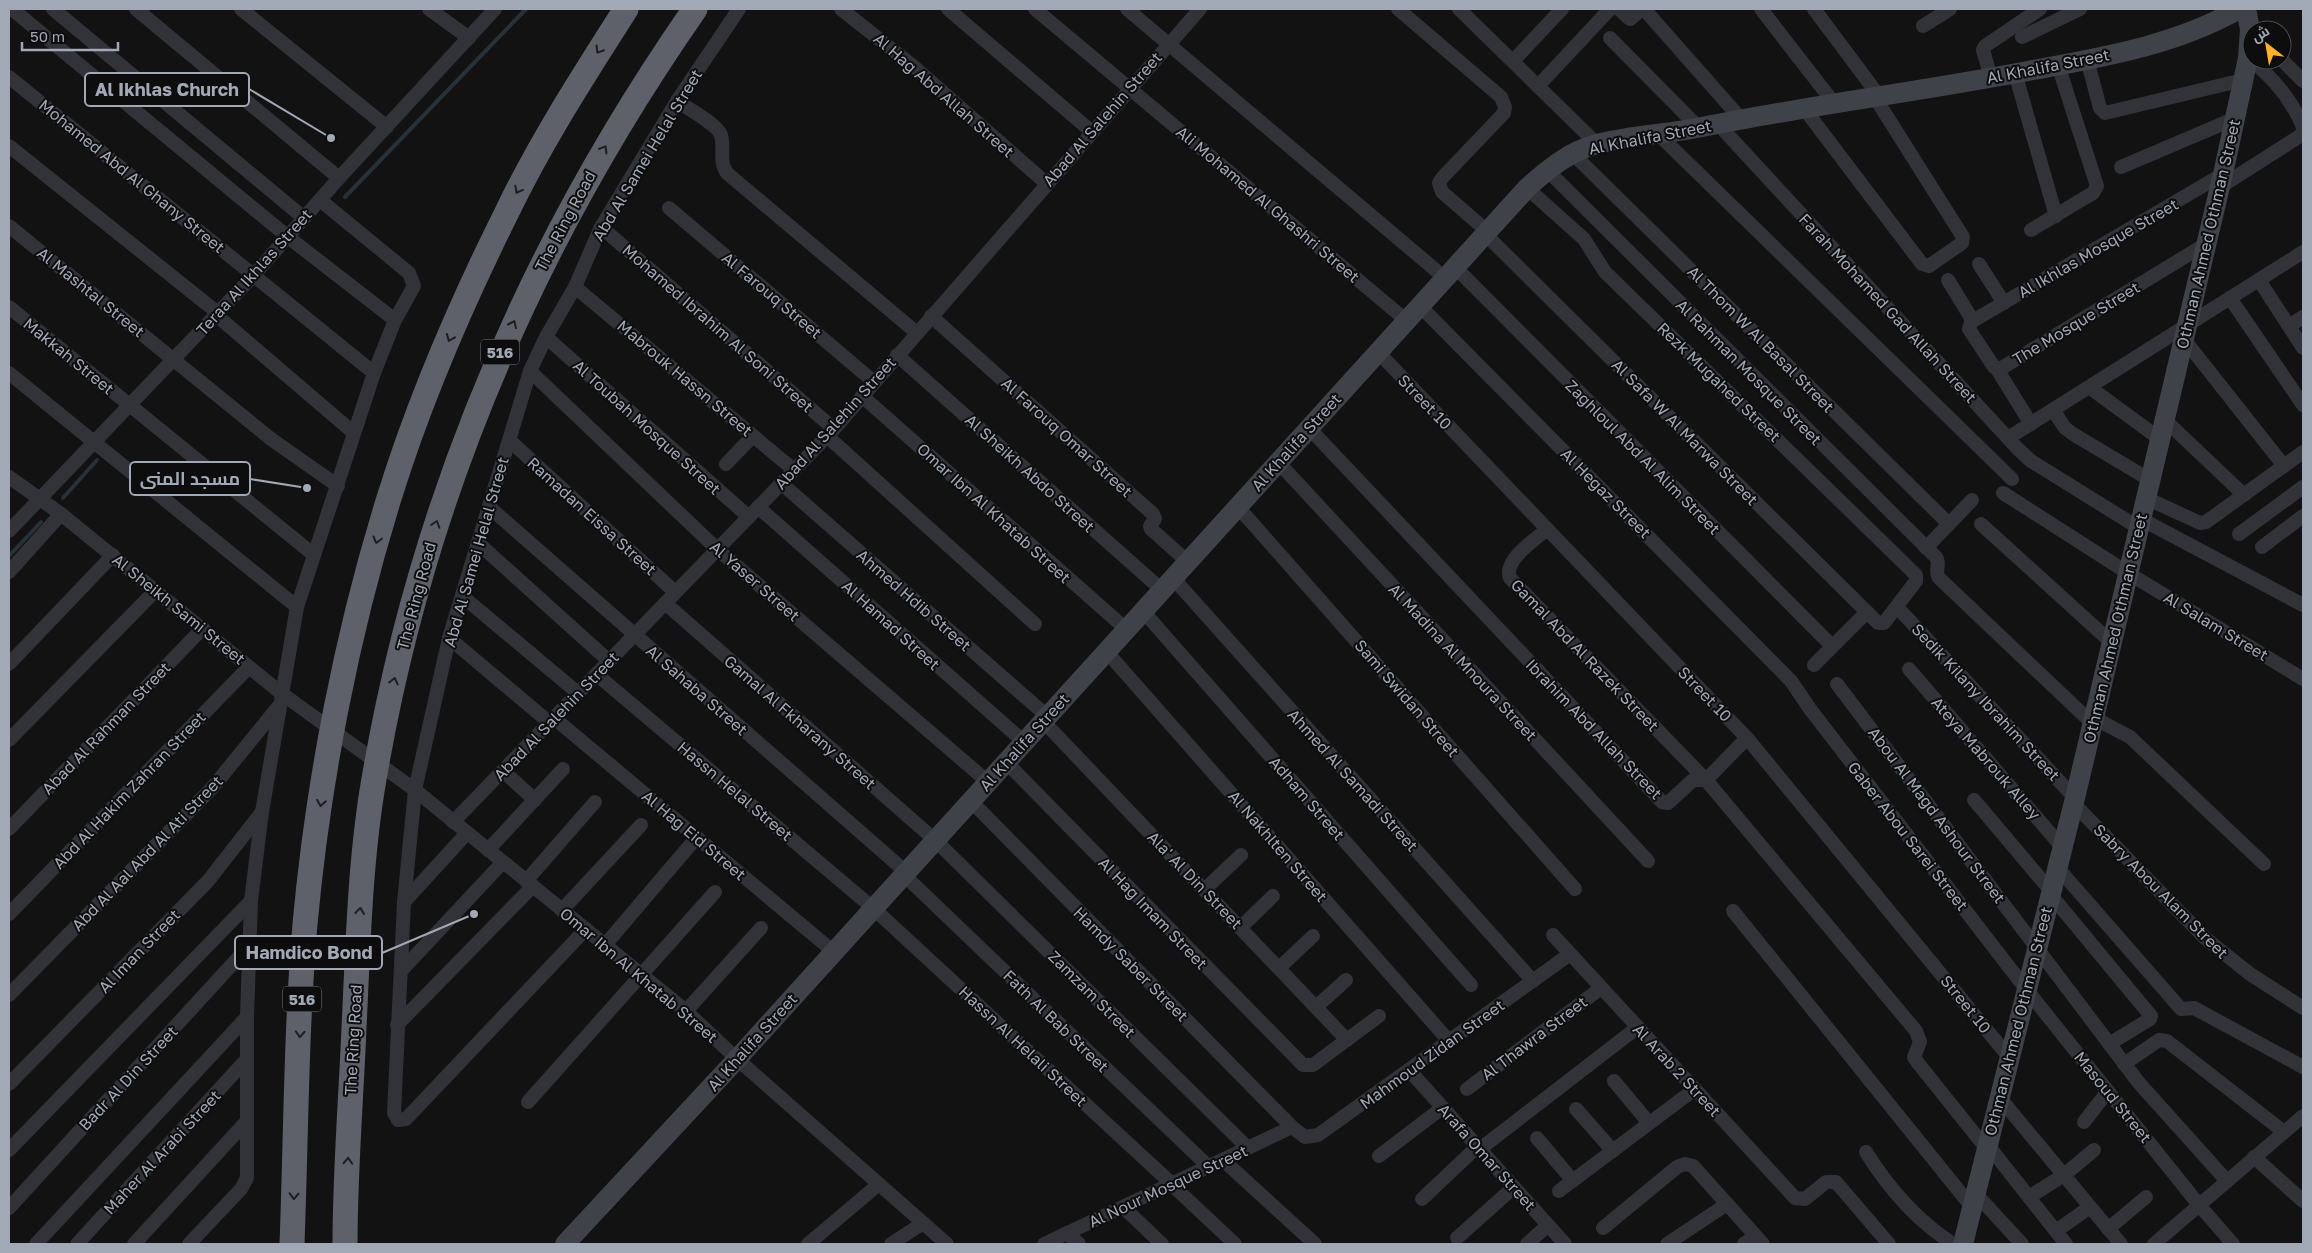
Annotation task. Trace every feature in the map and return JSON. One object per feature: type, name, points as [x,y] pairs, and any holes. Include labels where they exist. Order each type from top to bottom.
[{"type":"highway","name":"516","points":[[292,1244],[305,925],[339,691],[390,494],[454,326],[508,208],[570,96],[626,9]]},
{"type":"highway","name":"The Ring Road","points":[[345,1244],[359,921],[373,780],[407,626],[432,535],[450,480],[492,370],[541,264],[568,212],[628,110],[695,9]]},
{"type":"main road","name":"Al Khalifa Street","points":[[565,1244],[737,1059],[1527,188],[1547,170],[1573,154],[1597,144],[1708,126],[1803,107],[1991,78],[2087,59],[2175,38],[2211,24],[2239,9]]},
{"type":"main road","name":"Othman Ahmed Othman Street","points":[[1963,1244],[2112,643],[2236,118],[2245,70]]},
{"type":"street","points":[[12,9],[288,237],[395,320]]},
{"type":"street","points":[[53,9],[304,218]]},
{"type":"street","points":[[136,9],[339,178]]},
{"type":"street","points":[[241,9],[387,127]]},
{"type":"street","points":[[429,9],[469,38]]},
{"type":"street","name":"Teraa Al Ikhlas Street","points":[[9,532],[40,497],[254,276],[339,178],[495,9]]},
{"type":"street","name":"Abd Al Samei Helal Street","points":[[586,929],[406,1119],[398,1120],[396,1116],[397,1025],[404,902],[415,790],[449,638],[509,440],[530,372],[546,337],[575,287],[601,227],[677,101],[740,9]]},
{"type":"street","name":"Al Hag Abd Allah Street","points":[[841,9],[913,66],[1046,183]]},
{"type":"street","points":[[948,9],[1091,131]]},
{"type":"street","name":"Ali Mohamed Al Ghashri Street","points":[[1036,9],[1129,88],[1413,313]]},
{"type":"street","name":"Zaghloul Abd Al Alim Street","points":[[1127,9],[1450,273],[1832,646]]},
{"type":"street","name":"Al Safa W Al Marwa Street","points":[[1398,9],[1504,101],[1504,113],[1442,178],[1440,183],[1442,192],[1486,233],[1878,623],[1886,621],[1897,607]]},
{"type":"street","points":[[1459,9],[1597,144]]},
{"type":"street","points":[[1513,61],[1560,9]]},
{"type":"street","points":[[1538,86],[1610,9]]},
{"type":"street","points":[[1618,9],[1630,19],[1643,9],[1741,119]]},
{"type":"street","points":[[1761,9],[1833,102]]},
{"type":"street","points":[[1803,107],[1922,264],[1931,265],[1962,243],[1964,237],[1877,96],[1814,9]]},
{"type":"street","points":[[1991,78],[1984,50],[1985,46],[2040,9]]},
{"type":"street","points":[[2022,37],[2080,9]]},
{"type":"street","name":"Abad Al Salehin Street","points":[[453,822],[830,432],[1197,10]]},
{"type":"street","points":[[1923,26],[1947,10]]},
{"type":"street","name":"Farah Mohamed Gad Allah Street","points":[[1610,38],[1708,126],[2031,461],[2140,524],[2303,605]]},
{"type":"street","points":[[2087,59],[2100,108],[2105,113],[2243,80]]},
{"type":"street","points":[[2032,230],[2097,189],[2097,184],[2058,65]]},
{"type":"street","points":[[2264,70],[2288,98],[2303,126]]},
{"type":"street","points":[[2292,70],[2303,81]]},
{"type":"street","points":[[2015,73],[2056,216]]},
{"type":"street","name":"Mohamed Abd Al Ghany Street","points":[[9,78],[374,373]]},
{"type":"street","points":[[2288,98],[2303,88]]},
{"type":"street","points":[[677,101],[718,130],[722,141],[723,165],[728,174],[917,333]]},
{"type":"street","points":[[2121,167],[2236,118]]},
{"type":"street","points":[[1658,134],[2012,479]]},
{"type":"street","name":"Al Ikhlas Mosque Street","points":[[1973,321],[2303,134]]},
{"type":"street","points":[[9,146],[217,314],[354,433]]},
{"type":"street","name":"Al Thom W Al Basal Street","points":[[1573,154],[1948,524]]},
{"type":"street","name":"Al Rahman Mosque Street","points":[[1547,170],[1937,559],[1936,574],[1939,578],[2093,721]]},
{"type":"street","name":"Rezk Mugahed Street","points":[[1527,188],[1584,239],[1605,272],[1915,574],[1916,581],[1897,607]]},
{"type":"street","points":[[189,1244],[241,1189],[246,1178],[248,947],[252,901],[262,812],[297,607],[374,373],[395,320],[414,286],[409,273],[320,200]]},
{"type":"street","name":"Al Farouq Street","points":[[669,208],[874,382]]},
{"type":"street","name":"Al Mashtal Street","points":[[9,226],[271,439],[338,486]]},
{"type":"street","name":"Mohamed Ibrahim Al Soni Street","points":[[601,227],[830,432],[1035,624]]},
{"type":"street","name":"The Mosque Street","points":[[1973,321],[1970,323],[1969,329],[1997,369],[2206,244]]},
{"type":"street","points":[[2008,438],[2089,387],[2184,332],[2230,298],[2303,252]]},
{"type":"street","points":[[1979,264],[2004,303]]},
{"type":"street","points":[[1948,280],[1973,321]]},
{"type":"street","points":[[2259,280],[2303,348]]},
{"type":"street","name":"Mabrouk Hassn Street","points":[[575,287],[794,470]]},
{"type":"street","points":[[2230,298],[2303,405]]},
{"type":"street","name":"Makkah Street","points":[[9,307],[314,555]]},
{"type":"street","name":"Al Hegaz Street","points":[[1413,313],[1791,681]]},
{"type":"street","name":"Al Farouq Omar Street","points":[[931,316],[1153,514],[1155,518],[1151,524],[1151,529],[1188,562]]},
{"type":"street","points":[[2289,326],[2303,317]]},
{"type":"street","points":[[2184,332],[2284,466]]},
{"type":"street","name":"Al Toubah Mosque Street","points":[[546,337],[753,512]]},
{"type":"street","name":"Street 10","points":[[1378,352],[1747,738],[2009,1057]]},
{"type":"street","name":"Al Sheikh Abdo Street","points":[[897,355],[1167,584]]},
{"type":"street","points":[[1997,369],[2031,424]]},
{"type":"street","name":"Al Yaser Street","points":[[530,372],[718,549],[988,782]]},
{"type":"street","points":[[9,374],[297,607]]},
{"type":"street","points":[[2089,387],[2163,430],[2244,495]]},
{"type":"street","name":"Omar Ibn Al Khatab Street","points":[[862,396],[1126,630]]},
{"type":"street","points":[[2053,410],[2065,428],[2148,489],[2200,523],[2209,521],[2303,452]]},
{"type":"street","name":"Ibrahim Abd Allah Street","points":[[1309,428],[1662,802],[1668,802],[1693,780],[1706,780]]},
{"type":"street","points":[[726,464],[753,436]]},
{"type":"street","name":"Ramadan Eissa Street","points":[[509,440],[675,592]]},
{"type":"street","name":"Al Madina Al Mnoura Street","points":[[1278,462],[1648,861]]},
{"type":"street","name":"Al Sheikh Sami Street","points":[[9,476],[62,514],[203,628],[250,667],[280,699],[320,720]]},
{"type":"street","name":"Ahmed Hdib Street","points":[[781,484],[1045,718]]},
{"type":"street","points":[[2239,534],[2303,487]]},
{"type":"street","name":"Al Salam Street","points":[[2003,493],[2128,573],[2303,679]]},
{"type":"street","points":[[1926,548],[1972,500]]},
{"type":"street","name":"Al Sahaba Street","points":[[489,507],[905,874]]},
{"type":"street","name":"Sami Swidan Street","points":[[1238,507],[1575,889]]},
{"type":"street","name":"Al Hamad Street","points":[[753,512],[1024,742]]},
{"type":"street","points":[[9,572],[62,514]]},
{"type":"street","points":[[2262,547],[2303,516]]},
{"type":"street","points":[[1981,524],[2112,643]]},
{"type":"street","name":"Gamal Abd Al Razek Street","points":[[1547,529],[1511,561],[1508,569],[1510,578],[1706,780]]},
{"type":"street","points":[[478,543],[609,661]]},
{"type":"street","points":[[9,664],[113,555]]},
{"type":"street","name":"Ahmed Al Samadi Street","points":[[1167,584],[1533,981]]},
{"type":"street","points":[[9,740],[156,590]]},
{"type":"street","points":[[462,596],[578,693]]},
{"type":"street","name":"Gamal Al Fkharany Street","points":[[665,603],[935,840]]},
{"type":"street","name":"Sedik Kilany Ibrahim Street","points":[[1897,607],[2074,800]]},
{"type":"street","name":"Adham Street","points":[[1143,611],[1471,985]]},
{"type":"street","points":[[1814,665],[1867,612]]},
{"type":"street","name":"Abad Al Rahman Street","points":[[9,828],[203,628]]},
{"type":"street","name":"Al Hag Eid Street","points":[[449,638],[697,837],[834,952]]},
{"type":"street","name":"Al Nakhlten Street","points":[[1106,651],[1449,1041]]},
{"type":"street","name":"Abd Al Hakim Zahran Street","points":[[9,914],[250,667]]},
{"type":"street","name":"Ateya Mabrouk Alley","points":[[1909,669],[2062,847]]},
{"type":"street","name":"Hassn Helal Street","points":[[596,674],[874,908]]},
{"type":"street","name":"Gaber Abou Sarei Street","points":[[1791,681],[1810,709],[2026,989]]},
{"type":"street","name":"Abou Al Magd Ashour Street","points":[[1837,684],[2037,946],[2124,1064],[2227,1181]]},
{"type":"street","name":"Abd Al Aal Abd Al Ati Street","points":[[9,995],[214,787],[280,699]]},
{"type":"street","name":"Ala' Al Din Street","points":[[1045,718],[1204,890],[1347,1040]]},
{"type":"street","name":"Omar Ibn Al Khatab Street","points":[[320,720],[415,790],[686,1011],[737,1059],[947,1244]]},
{"type":"street","points":[[2093,721],[2130,736],[2264,864]]},
{"type":"street","points":[[1747,738],[1706,780],[1916,1031],[1920,1042],[1914,1057],[2066,1244]]},
{"type":"street","name":"Al Hag Imam Street","points":[[1006,762],[1301,1064],[1310,1066],[1347,1040]]},
{"type":"street","points":[[488,850],[563,769]]},
{"type":"street","points":[[503,771],[534,800]]},
{"type":"street","points":[[1974,800],[2150,1015],[2150,1019],[2109,1044]]},
{"type":"street","name":"Sabry Abou Alam Street","points":[[2074,800],[2205,938],[2250,974],[2303,1008]]},
{"type":"street","name":"Hamdy Saber Street","points":[[970,801],[1292,1127]]},
{"type":"street","points":[[397,1025],[529,884],[595,802]]},
{"type":"street","name":"Al Iman Street","points":[[9,1084],[208,881],[262,812]]},
{"type":"street","points":[[562,910],[641,826]]},
{"type":"street","points":[[404,902],[467,833]]},
{"type":"street","points":[[605,945],[697,837]]},
{"type":"street","name":"Zamzam Street","points":[[935,840],[1248,1148]]},
{"type":"street","points":[[1204,890],[1242,855]]},
{"type":"street","points":[[401,971],[504,862]]},
{"type":"street","points":[[2057,866],[2181,1009],[2194,1008],[2303,1067]]},
{"type":"street","name":"Fath Al Bab Street","points":[[905,874],[1209,1167]]},
{"type":"street","points":[[528,1102],[715,892]]},
{"type":"street","points":[[1240,928],[1273,896]]},
{"type":"street","points":[[9,1150],[252,901]]},
{"type":"street","name":"Hassn Al Helali Street","points":[[874,908],[1235,1244]]},
{"type":"street","points":[[1733,911],[1974,1200],[2022,1244]]},
{"type":"street","points":[[686,1011],[761,928]]},
{"type":"street","name":"Al Arab 2 Street","points":[[1553,935],[1795,1198],[1805,1198],[1826,1182],[1836,1182],[1890,1244]]},
{"type":"street","points":[[1279,968],[1313,936]]},
{"type":"street","name":"Badr Al Din Street","points":[[9,1208],[248,947]]},
{"type":"street","name":"Mahmoud Zidan Street","points":[[1292,1127],[1305,1137],[1318,1135],[1570,954]]},
{"type":"street","points":[[1316,1007],[1346,980]]},
{"type":"street","name":"Al Thawra Street","points":[[1467,1089],[1601,988]]},
{"type":"street","name":"Masoud Street","points":[[2026,989],[2199,1205],[2233,1244]]},
{"type":"street","points":[[1347,1040],[1378,1016]]},
{"type":"street","points":[[36,1244],[247,1017]]},
{"type":"street","points":[[1422,1199],[1479,1148],[1638,1027]]},
{"type":"street","points":[[2124,1064],[2159,1040],[2167,1041],[2284,1132]]},
{"type":"street","name":"Maher Al Arabi Street","points":[[77,1244],[247,1059]]},
{"type":"street","name":"Arafa Omar Street","points":[[1409,1070],[1565,1244]]},
{"type":"street","points":[[1614,1081],[1649,1123]]},
{"type":"street","points":[[1559,1191],[1695,1089]]},
{"type":"street","points":[[2084,1122],[2108,1091]]},
{"type":"street","points":[[1999,1096],[2121,1244]]},
{"type":"street","points":[[1379,1156],[1442,1108]]},
{"type":"street","points":[[1576,1109],[1613,1151]]},
{"type":"street","points":[[2154,1244],[2302,1118]]},
{"type":"street","points":[[134,1244],[246,1122]]},
{"type":"street","name":"Al Nour Mosque Street","points":[[1044,1244],[1292,1127]]},
{"type":"street","points":[[1536,1138],[1573,1181]]},
{"type":"street","points":[[2029,1197],[2064,1175],[2094,1150]]},
{"type":"street","points":[[1866,1152],[1898,1197],[1917,1217],[1952,1244]]},
{"type":"street","points":[[2254,1157],[2303,1200]]},
{"type":"street","points":[[1223,1160],[1315,1244]]},
{"type":"street","points":[[1602,1228],[1677,1167],[1685,1164],[1693,1166],[1727,1204],[1754,1241]]},
{"type":"street","points":[[808,1244],[879,1184]]},
{"type":"street","points":[[1458,1238],[1514,1187]]},
{"type":"street","points":[[2108,1228],[2146,1197]]},
{"type":"street","points":[[1667,1244],[1727,1204]]},
{"type":"street","points":[[1123,1207],[1162,1244]]},
{"type":"street","points":[[2056,1231],[2090,1207]]},
{"type":"street","points":[[891,1244],[923,1223]]},
{"type":"street","points":[[1527,1244],[1548,1225]]},
{"type":"street","points":[[1067,1233],[1079,1244]]},
{"type":"waterway","points":[[345,197],[526,9]]},
{"type":"waterway","points":[[63,498],[97,460]]},
{"type":"waterway","points":[[9,556],[41,522]]},
{"type":"place","name":"Al Ikhlas Church","points":[[331,138]]},
{"type":"place","name":"مسجد المنى","points":[[307,488]]},
{"type":"place","name":"Hamdico Bond","points":[[474,914]]}]
